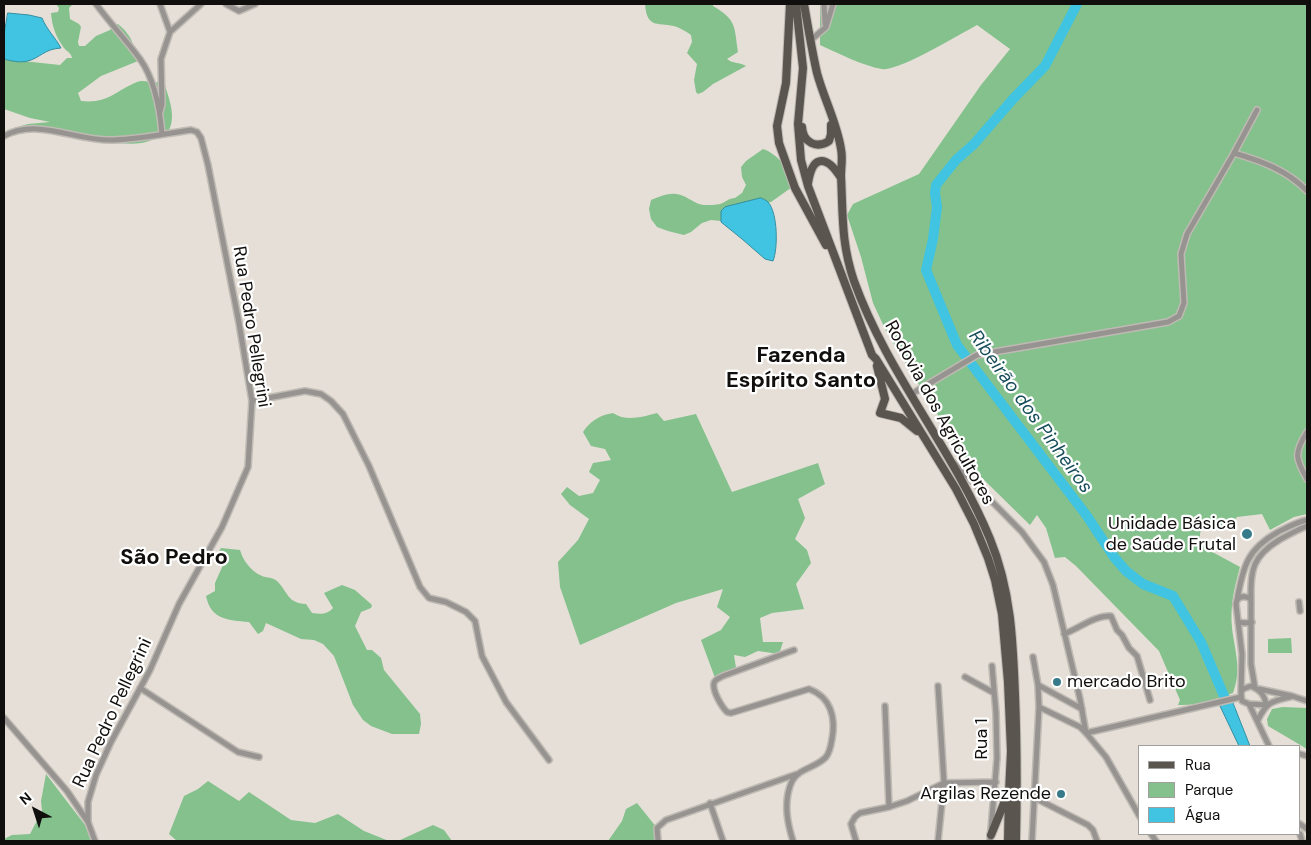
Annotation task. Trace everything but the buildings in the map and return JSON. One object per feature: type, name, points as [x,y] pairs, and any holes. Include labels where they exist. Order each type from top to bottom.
[{"type":"main road","points":[[790,4],[786,83],[777,126],[779,143],[795,188],[841,273]]},
{"type":"main road","name":"Rodovia dos Agricultores","points":[[796,4],[802,51],[802,81],[798,124],[800,152],[808,186],[872,355],[956,489],[974,524],[995,580],[1002,614],[1008,667],[1011,751],[1008,841]]},
{"type":"main road","name":"Rodovia dos Agricultores","points":[[804,4],[818,74],[842,150],[843,238],[854,280],[882,345],[910,395],[951,460],[990,540],[1003,578],[1010,608],[1014,643],[1017,744],[1016,841]]},
{"type":"main road","points":[[799,100],[802,132],[808,141],[814,145],[823,145],[829,141],[831,134],[829,109]]},
{"type":"main road","points":[[808,186],[810,173],[817,162],[823,161],[833,166],[841,178]]},
{"type":"main road","points":[[876,359],[885,399],[880,413],[901,418],[922,436]]},
{"type":"main road","points":[[991,838],[1009,792]]},
{"type":"street","points":[[4,136],[20,130],[39,128],[90,138],[112,140],[162,134],[160,114],[148,74],[141,60],[96,4]]},
{"type":"street","points":[[160,4],[170,32]]},
{"type":"street","points":[[160,114],[162,104],[161,59],[170,32],[201,4]]},
{"type":"street","points":[[226,4],[239,10],[255,4]]},
{"type":"street","points":[[824,4],[826,27]]},
{"type":"street","points":[[811,40],[826,27],[833,4]]},
{"type":"street","points":[[910,395],[977,355],[1168,322],[1176,319],[1184,303],[1181,254],[1186,234],[1257,110]]},
{"type":"street","name":"Rua Pedro Pellegrini","points":[[88,822],[88,802],[96,775],[111,742],[150,670],[180,604],[222,527],[248,467],[252,401],[239,320],[208,165],[197,132],[191,130],[162,134]]},
{"type":"street","points":[[1234,153],[1272,165],[1294,178],[1307,191]]},
{"type":"street","points":[[252,401],[305,391],[315,392],[331,401],[343,414],[369,466],[420,588],[429,598],[446,602],[466,612],[475,621],[482,656],[498,688],[506,702],[549,760]]},
{"type":"street","points":[[1307,432],[1299,444],[1297,458],[1307,480]]},
{"type":"street","points":[[951,460],[1022,532],[1044,562],[1053,585],[1086,733]]},
{"type":"street","points":[[1292,696],[1276,699],[1266,705],[1249,704],[1242,701],[1242,654],[1237,600],[1245,566],[1257,546],[1286,528],[1307,520]]},
{"type":"street","points":[[1258,720],[1266,705],[1266,699],[1256,688],[1251,664],[1251,575],[1253,567],[1262,552],[1283,538],[1307,526]]},
{"type":"street","points":[[1237,600],[1245,596],[1251,599]]},
{"type":"street","points":[[1299,602],[1300,611]]},
{"type":"street","points":[[1064,634],[1097,618],[1111,616],[1117,630],[1137,656],[1150,700]]},
{"type":"street","points":[[1238,622],[1252,622]]},
{"type":"street","points":[[658,841],[657,828],[666,820],[797,774],[824,759],[830,748],[834,719],[831,710],[822,697],[809,689],[731,713],[725,712],[715,691],[714,683],[716,680],[794,650]]},
{"type":"street","points":[[1032,841],[1039,708],[1038,685],[1033,657]]},
{"type":"street","name":"Rua 1","points":[[991,838],[996,782],[996,713],[992,666]]},
{"type":"street","points":[[965,677],[994,693]]},
{"type":"street","points":[[1038,685],[1082,709]]},
{"type":"street","points":[[938,686],[944,783],[938,841]]},
{"type":"street","points":[[1086,733],[1233,699],[1241,695],[1247,687],[1307,701]]},
{"type":"street","points":[[140,688],[238,752],[259,757]]},
{"type":"street","points":[[1067,700],[1078,694]]},
{"type":"street","points":[[1249,704],[1269,745]]},
{"type":"street","points":[[885,706],[889,807]]},
{"type":"street","points":[[1039,708],[1080,727],[1086,733],[1106,757],[1138,813]]},
{"type":"street","points":[[4,718],[67,791],[88,822],[95,841]]},
{"type":"street","points":[[793,841],[786,815],[792,782],[797,774]]},
{"type":"street","points":[[856,841],[851,824],[860,813],[907,801],[944,783],[996,782]]},
{"type":"street","points":[[1035,798],[1088,825],[1093,830],[1097,841]]},
{"type":"street","points":[[710,803],[724,841]]},
{"type":"green space","points":[[56,4],[73,4],[69,8],[70,19],[81,27],[79,46],[85,46],[96,36],[118,24],[130,37],[138,61],[101,76],[78,93],[81,101],[98,101],[137,82],[160,82],[163,78],[172,112],[171,125],[168,132],[161,130],[154,139],[143,143],[130,144],[117,143],[49,128],[14,128],[28,124],[50,122],[30,118],[4,109],[4,59],[60,65],[67,58],[72,58],[63,47],[54,30],[51,13],[58,12],[59,8]]},
{"type":"green space","points":[[645,4],[713,4],[713,6],[726,15],[735,30],[738,52],[727,59],[746,66],[698,94],[694,80],[697,64],[687,53],[692,42],[691,35],[671,25],[652,22],[648,18]]},
{"type":"green space","points":[[820,4],[1307,4],[1307,514],[1294,517],[1270,530],[1262,514],[1237,517],[1227,529],[1208,523],[1200,533],[1200,541],[1205,548],[1240,567],[1232,605],[1232,628],[1237,668],[1236,684],[1233,693],[1213,700],[1178,705],[1180,700],[1159,651],[1076,566],[1065,557],[1055,558],[1046,528],[1037,515],[1030,525],[980,476],[963,456],[886,331],[873,303],[861,257],[847,215],[853,204],[919,174],[981,85],[1010,49],[977,25],[915,59],[901,65],[882,69],[851,59],[820,45]]},
{"type":"green space","points":[[763,149],[783,163],[795,185],[771,202],[751,205],[721,221],[711,220],[702,223],[684,235],[657,227],[651,219],[649,209],[651,200],[666,195],[684,196],[698,204],[704,205],[719,204],[735,198],[742,193],[746,185],[742,177],[741,167]]},
{"type":"green space","points":[[613,413],[629,418],[657,413],[664,421],[696,414],[732,492],[818,463],[825,484],[798,499],[805,518],[795,539],[807,550],[811,563],[796,584],[804,609],[772,613],[760,618],[763,642],[783,642],[779,654],[758,651],[745,657],[734,655],[736,668],[715,678],[701,640],[721,630],[730,617],[717,607],[723,589],[676,603],[580,645],[560,587],[558,562],[578,540],[589,519],[570,505],[561,494],[567,487],[579,496],[593,493],[600,480],[589,472],[593,463],[611,460],[605,449],[591,446],[583,432],[596,419]]},
{"type":"green space","points":[[221,548],[240,550],[245,562],[251,568],[262,576],[277,581],[291,599],[295,602],[306,604],[312,613],[323,614],[331,610],[333,608],[324,593],[342,585],[355,590],[372,605],[371,608],[361,612],[355,626],[367,650],[372,650],[381,658],[384,670],[420,714],[419,734],[392,734],[371,726],[363,720],[353,705],[334,656],[323,644],[314,640],[301,639],[266,623],[263,631],[258,634],[249,622],[227,619],[216,614],[208,604],[206,596],[215,591],[215,583],[223,565],[219,551]]},
{"type":"green space","points":[[1291,638],[1292,653],[1268,653],[1268,639]]},
{"type":"green space","points":[[1283,707],[1307,708],[1307,749],[1268,726],[1267,719],[1272,709]]},
{"type":"green space","points":[[46,774],[85,825],[91,841],[4,841],[4,839],[12,835],[30,834],[42,811],[41,801]]},
{"type":"green space","points":[[208,781],[239,801],[249,792],[291,820],[315,823],[338,814],[364,831],[389,841],[177,841],[169,834],[184,796]]},
{"type":"green space","points":[[637,803],[657,828],[658,841],[608,841],[622,821],[626,809]]},
{"type":"green space","points":[[433,825],[444,830],[452,841],[398,841]]},
{"type":"water","points":[[8,13],[42,18],[61,48],[50,50],[28,61],[19,62],[4,59],[4,35]]},
{"type":"water","points":[[761,198],[768,202],[774,214],[776,240],[773,261],[765,259],[721,222],[721,211],[725,207]]},
{"type":"water","points":[[1233,703],[1250,745],[1239,745],[1220,706]]},
{"type":"waterway","name":"Ribeirão dos Pinheiros","points":[[1077,4],[1045,66],[974,144],[956,160],[936,185],[937,207],[933,239],[926,270],[957,345],[1087,516],[1114,557],[1126,571],[1143,584],[1173,596],[1201,642],[1230,710]]},
{"type":"place","name":"Unidade Básica de Saúde Frutal","points":[[1247,534]]},
{"type":"place","name":"mercado Brito","points":[[1057,682]]},
{"type":"place","name":"Argilas Rezende","points":[[1061,794]]},
{"type":"district","name":"Fazenda Espírito Santo","points":[[801,368]]},
{"type":"district","name":"São Pedro","points":[[174,558]]}]
